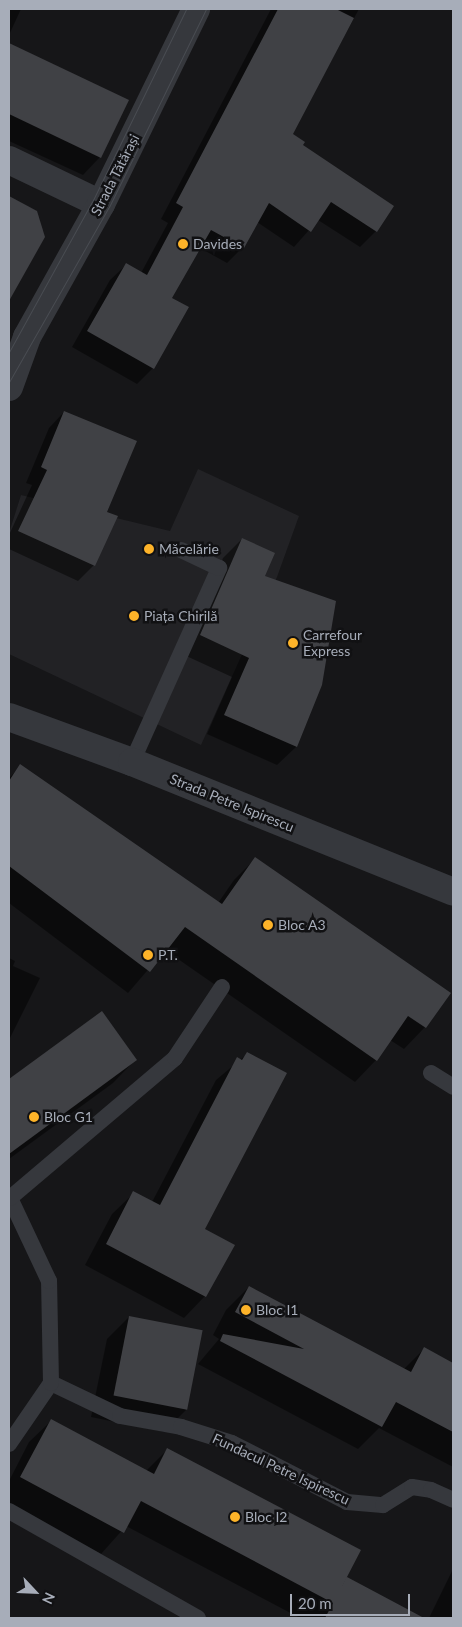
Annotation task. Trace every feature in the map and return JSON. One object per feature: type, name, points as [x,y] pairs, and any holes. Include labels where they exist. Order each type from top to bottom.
[{"type":"street","name":"Strada Tătărași","points":[[9,387],[18,346],[101,204],[196,9]]},
{"type":"street","points":[[9,160],[101,204]]},
{"type":"street","name":"Strada Petre Ispirescu","points":[[9,717],[132,762],[453,892]]},
{"type":"lane","points":[[132,762],[219,568],[180,550]]},
{"type":"lane","points":[[9,1444],[51,1383],[50,1281],[9,1199],[175,1058],[222,988]]},
{"type":"lane","points":[[431,1074],[453,1087]]},
{"type":"lane","name":"Fundacul Petre Ispirescu","points":[[51,1383],[120,1416],[181,1427],[232,1443],[347,1502],[383,1505],[412,1487],[431,1490],[453,1500]]},
{"type":"lane","points":[[9,1512],[198,1618]]},
{"type":"shaded area","name":"Piața Chirilă","points":[[198,469],[299,516],[277,577],[201,745],[9,654],[9,533],[21,495],[170,531]]},
{"type":"building","points":[[278,9],[336,9],[354,18],[293,134],[305,142],[303,145],[394,206],[377,232],[331,202],[311,232],[269,203],[244,248],[211,230],[172,298],[189,307],[154,369],[87,331],[126,263],[147,275],[183,207],[176,203]]},
{"type":"building","points":[[9,43],[129,100],[101,158],[9,114]]},
{"type":"building","points":[[9,196],[37,211],[45,237],[9,301]]},
{"type":"building","points":[[64,411],[137,441],[107,512],[118,516],[95,566],[18,531],[47,470],[41,467]]},
{"type":"building","name":"Carrefour Express","points":[[242,538],[275,553],[265,576],[336,601],[322,685],[297,747],[224,715],[249,658],[200,635]]},
{"type":"building","name":"Bloc A3","points":[[20,764],[222,904],[255,857],[451,993],[426,1028],[408,1016],[377,1061],[185,927],[150,972],[9,866],[9,781]]},
{"type":"building","name":"Bloc G1","points":[[102,1011],[137,1060],[9,1154],[9,1079]]},
{"type":"building","points":[[247,1052],[287,1073],[205,1229],[235,1245],[206,1297],[106,1244],[133,1191],[160,1205],[237,1057],[242,1060]]},
{"type":"building","points":[[249,1286],[411,1372],[424,1347],[453,1363],[453,1432],[396,1402],[382,1427],[220,1341],[223,1334],[304,1349],[235,1312]]},
{"type":"building","points":[[129,1316],[203,1330],[187,1410],[114,1396]]},
{"type":"building","name":"Bloc I2","points":[[51,1419],[154,1474],[167,1448],[361,1550],[335,1600],[347,1577],[424,1618],[325,1618],[333,1603],[141,1501],[124,1533],[20,1477]]},
{"type":"tram line","points":[[9,352],[93,200],[186,9]]},
{"type":"tram line","points":[[9,382],[109,207],[206,9]]},
{"type":"place","name":"Davides","points":[[183,244]]},
{"type":"place","name":"Măcelărie","points":[[149,549]]},
{"type":"place","name":"Piața Chirilă","points":[[134,616]]},
{"type":"place","name":"Carrefour Express","points":[[293,643]]},
{"type":"place","name":"Bloc A3","points":[[268,925]]},
{"type":"place","name":"P.T.","points":[[148,955]]},
{"type":"place","name":"Bloc G1","points":[[34,1117]]},
{"type":"place","name":"Bloc I1","points":[[246,1310]]},
{"type":"place","name":"Bloc I2","points":[[235,1517]]}]
